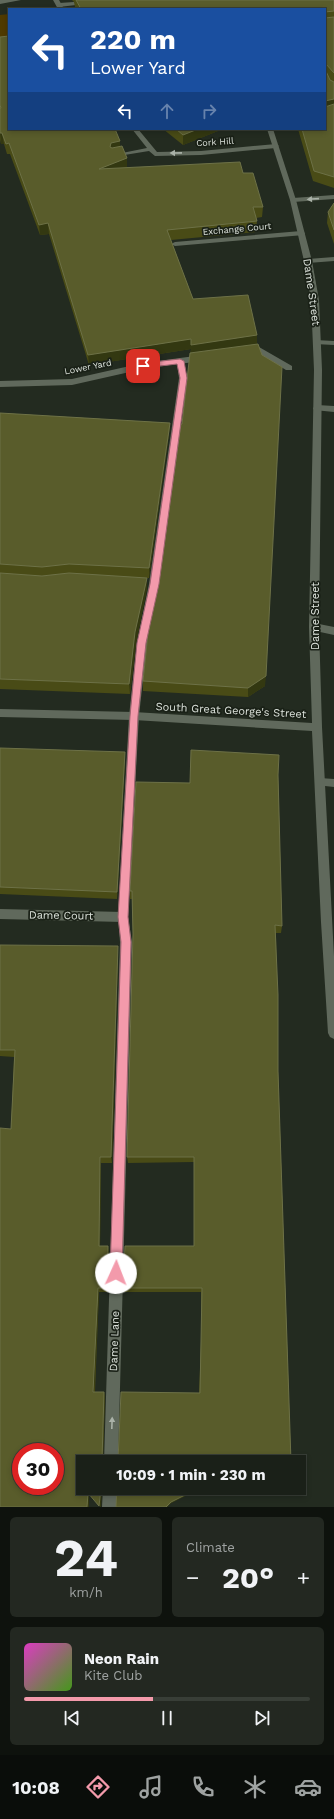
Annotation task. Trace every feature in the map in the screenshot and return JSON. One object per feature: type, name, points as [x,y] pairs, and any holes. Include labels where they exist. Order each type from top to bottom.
[{"type":"main road","points":[[0,2],[18,0]]},
{"type":"main road","points":[[59,5],[74,4]]},
{"type":"main road","points":[[136,130],[153,151]]},
{"type":"main road","points":[[270,130],[292,200],[334,197]]},
{"type":"main road","name":"Cork Hill","points":[[114,156],[153,151],[201,153],[276,146]]},
{"type":"main road","name":"Dame Street","points":[[292,200],[308,261],[315,300],[318,342],[314,627],[317,727],[330,922],[334,1033]]},
{"type":"main road","name":"Exchange Court","points":[[175,244],[301,233]]},
{"type":"main road","points":[[308,261],[334,259]]},
{"type":"main road","points":[[318,342],[334,343]]},
{"type":"main road","points":[[243,352],[259,350],[289,368]]},
{"type":"main road","name":"Lower Yard","points":[[0,384],[72,382],[143,366],[212,357]]},
{"type":"main road","name":"Dame Lane","points":[[111,1455],[126,942],[123,917],[134,716],[150,584],[183,378],[180,361]]},
{"type":"main road","points":[[317,408],[334,409]]},
{"type":"main road","points":[[314,627],[334,631]]},
{"type":"main road","name":"South Great George's Street","points":[[0,713],[134,716],[317,727]]},
{"type":"main road","points":[[320,782],[334,783]]},
{"type":"main road","name":"Dame Court","points":[[0,914],[123,917]]},
{"type":"main road","points":[[109,1507],[110,1495]]},
{"type":"shaded area","points":[[8,14],[8,46],[0,47],[0,15]]},
{"type":"building","points":[[76,0],[334,0],[334,11],[326,12],[326,8],[80,8]]},
{"type":"building","points":[[334,17],[334,73],[326,64],[326,18]]},
{"type":"building","points":[[8,36],[8,130],[115,130],[120,141],[111,143],[110,147],[122,146],[127,158],[99,169],[240,162],[243,173],[253,173],[263,207],[253,207],[257,221],[167,230],[193,299],[248,295],[257,335],[191,345],[191,339],[88,355],[48,223],[39,225],[9,143],[6,144],[2,133],[0,133],[0,37]]},
{"type":"building","points":[[326,71],[330,80],[334,82],[334,99],[326,101]]},
{"type":"building","points":[[334,104],[334,177],[314,171],[302,130],[326,130],[326,107]]},
{"type":"building","points":[[177,130],[196,130],[183,135]]},
{"type":"building","points":[[334,203],[334,230],[328,212]]},
{"type":"building","points":[[258,344],[262,355],[282,367],[266,676],[248,688],[143,681],[148,633],[160,574],[182,424],[190,353]]},
{"type":"building","points":[[0,413],[170,423],[149,568],[69,564],[42,567],[0,564]]},
{"type":"building","points":[[0,573],[42,576],[69,573],[147,578],[135,632],[129,684],[0,679]]},
{"type":"building","points":[[0,748],[125,752],[117,892],[0,887]]},
{"type":"building","points":[[191,750],[279,755],[278,775],[282,926],[275,925],[278,995],[278,1071],[291,1455],[118,1455],[121,1392],[200,1393],[202,1288],[123,1288],[125,1246],[194,1246],[194,1157],[127,1157],[133,934],[132,891],[130,891],[136,782],[190,783]]},
{"type":"building","points":[[0,945],[118,946],[111,1157],[100,1157],[99,1246],[108,1246],[107,1288],[98,1288],[93,1392],[104,1392],[102,1455],[76,1455],[76,1495],[88,1495],[87,1507],[0,1507],[0,1128],[11,1129],[15,1050],[0,1050]]},
{"type":"building","points":[[90,1495],[100,1495],[99,1506]]},
{"type":"building","points":[[117,1495],[185,1495],[171,1502],[166,1507],[116,1507]]},
{"type":"route","points":[[116,1273],[126,942],[123,917],[134,716],[142,643],[154,584],[183,378],[180,361],[143,366]]}]
